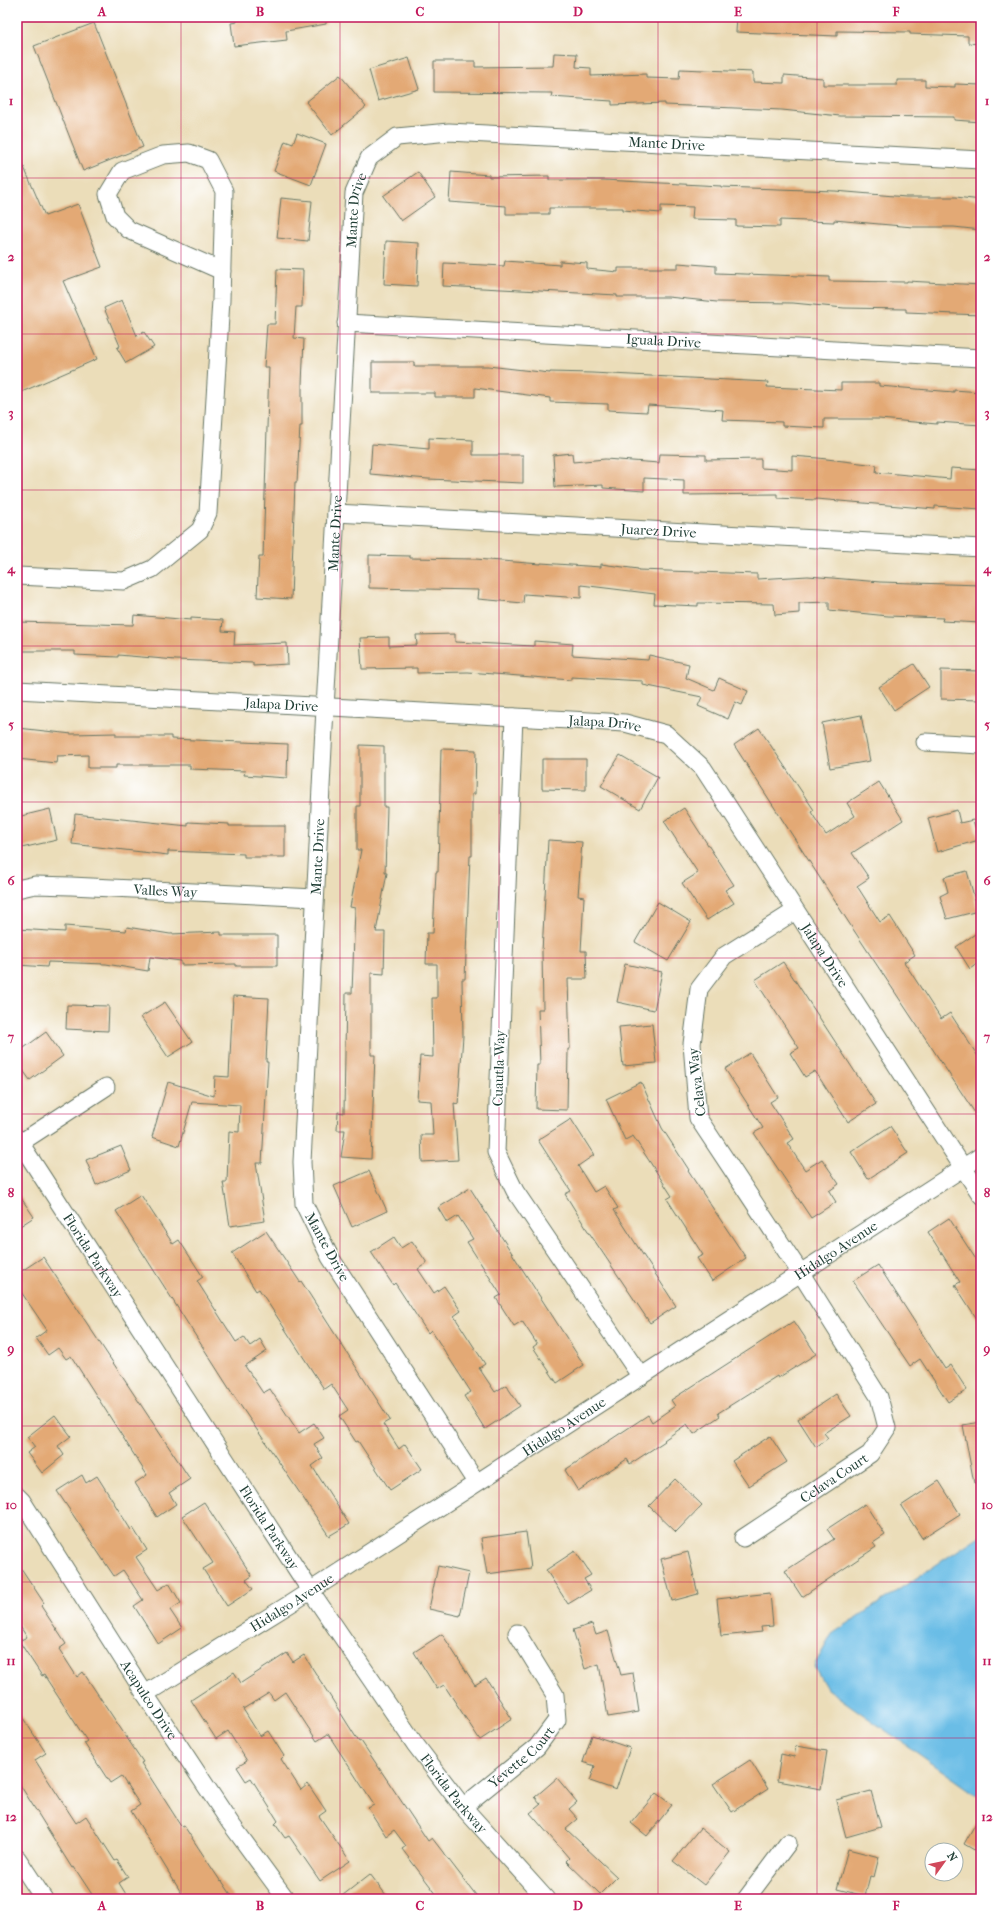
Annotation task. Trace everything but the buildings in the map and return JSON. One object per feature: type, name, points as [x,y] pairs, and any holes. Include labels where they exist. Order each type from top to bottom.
[{"type":"street","name":"Mante Drive","points":[[476,1482],[330,1258],[304,1204],[302,1162],[315,898],[354,193],[369,158],[397,137],[449,132],[981,160]]},
{"type":"street","points":[[17,576],[124,581],[152,569],[200,530],[208,513],[222,271],[224,191],[208,160],[189,153],[163,155],[122,172],[108,194],[115,216],[129,230],[222,271]]},
{"type":"street","name":"Iguala Drive","points":[[346,324],[981,358]]},
{"type":"street","name":"Juarez Drive","points":[[336,513],[981,548]]},
{"type":"street","name":"Jalapa Drive","points":[[17,690],[325,708],[625,723],[666,734],[703,768],[981,1195]]},
{"type":"street","name":"Cuautla Way","points":[[514,717],[496,1152],[515,1191],[641,1377]]},
{"type":"street","points":[[925,742],[981,745]]},
{"type":"street","name":"Valles Way","points":[[17,889],[35,885],[71,886],[315,898]]},
{"type":"street","name":"Celava Way","points":[[795,911],[724,956],[699,989],[692,1044],[698,1118],[800,1272]]},
{"type":"street","points":[[18,1142],[106,1087]]},
{"type":"street","name":"Florida Parkway","points":[[18,1142],[310,1590],[415,1744],[463,1807],[546,1899]]},
{"type":"street","name":"Hidalgo Avenue","points":[[145,1694],[310,1590],[641,1377],[800,1272],[981,1156]]},
{"type":"street","name":"Celava Court","points":[[743,1538],[870,1454],[887,1428],[879,1397],[800,1272]]},
{"type":"street","name":"Acapulco Drive","points":[[17,1496],[22,1501],[145,1694],[231,1824],[286,1899]]},
{"type":"street","name":"Yevette Court","points":[[463,1807],[537,1748],[557,1720],[555,1695],[517,1633]]},
{"type":"street","points":[[746,1899],[788,1843]]},
{"type":"street","points":[[17,1858],[44,1899]]},
{"type":"water","points":[[981,1535],[981,1798],[827,1689],[814,1666],[832,1634]]}]
